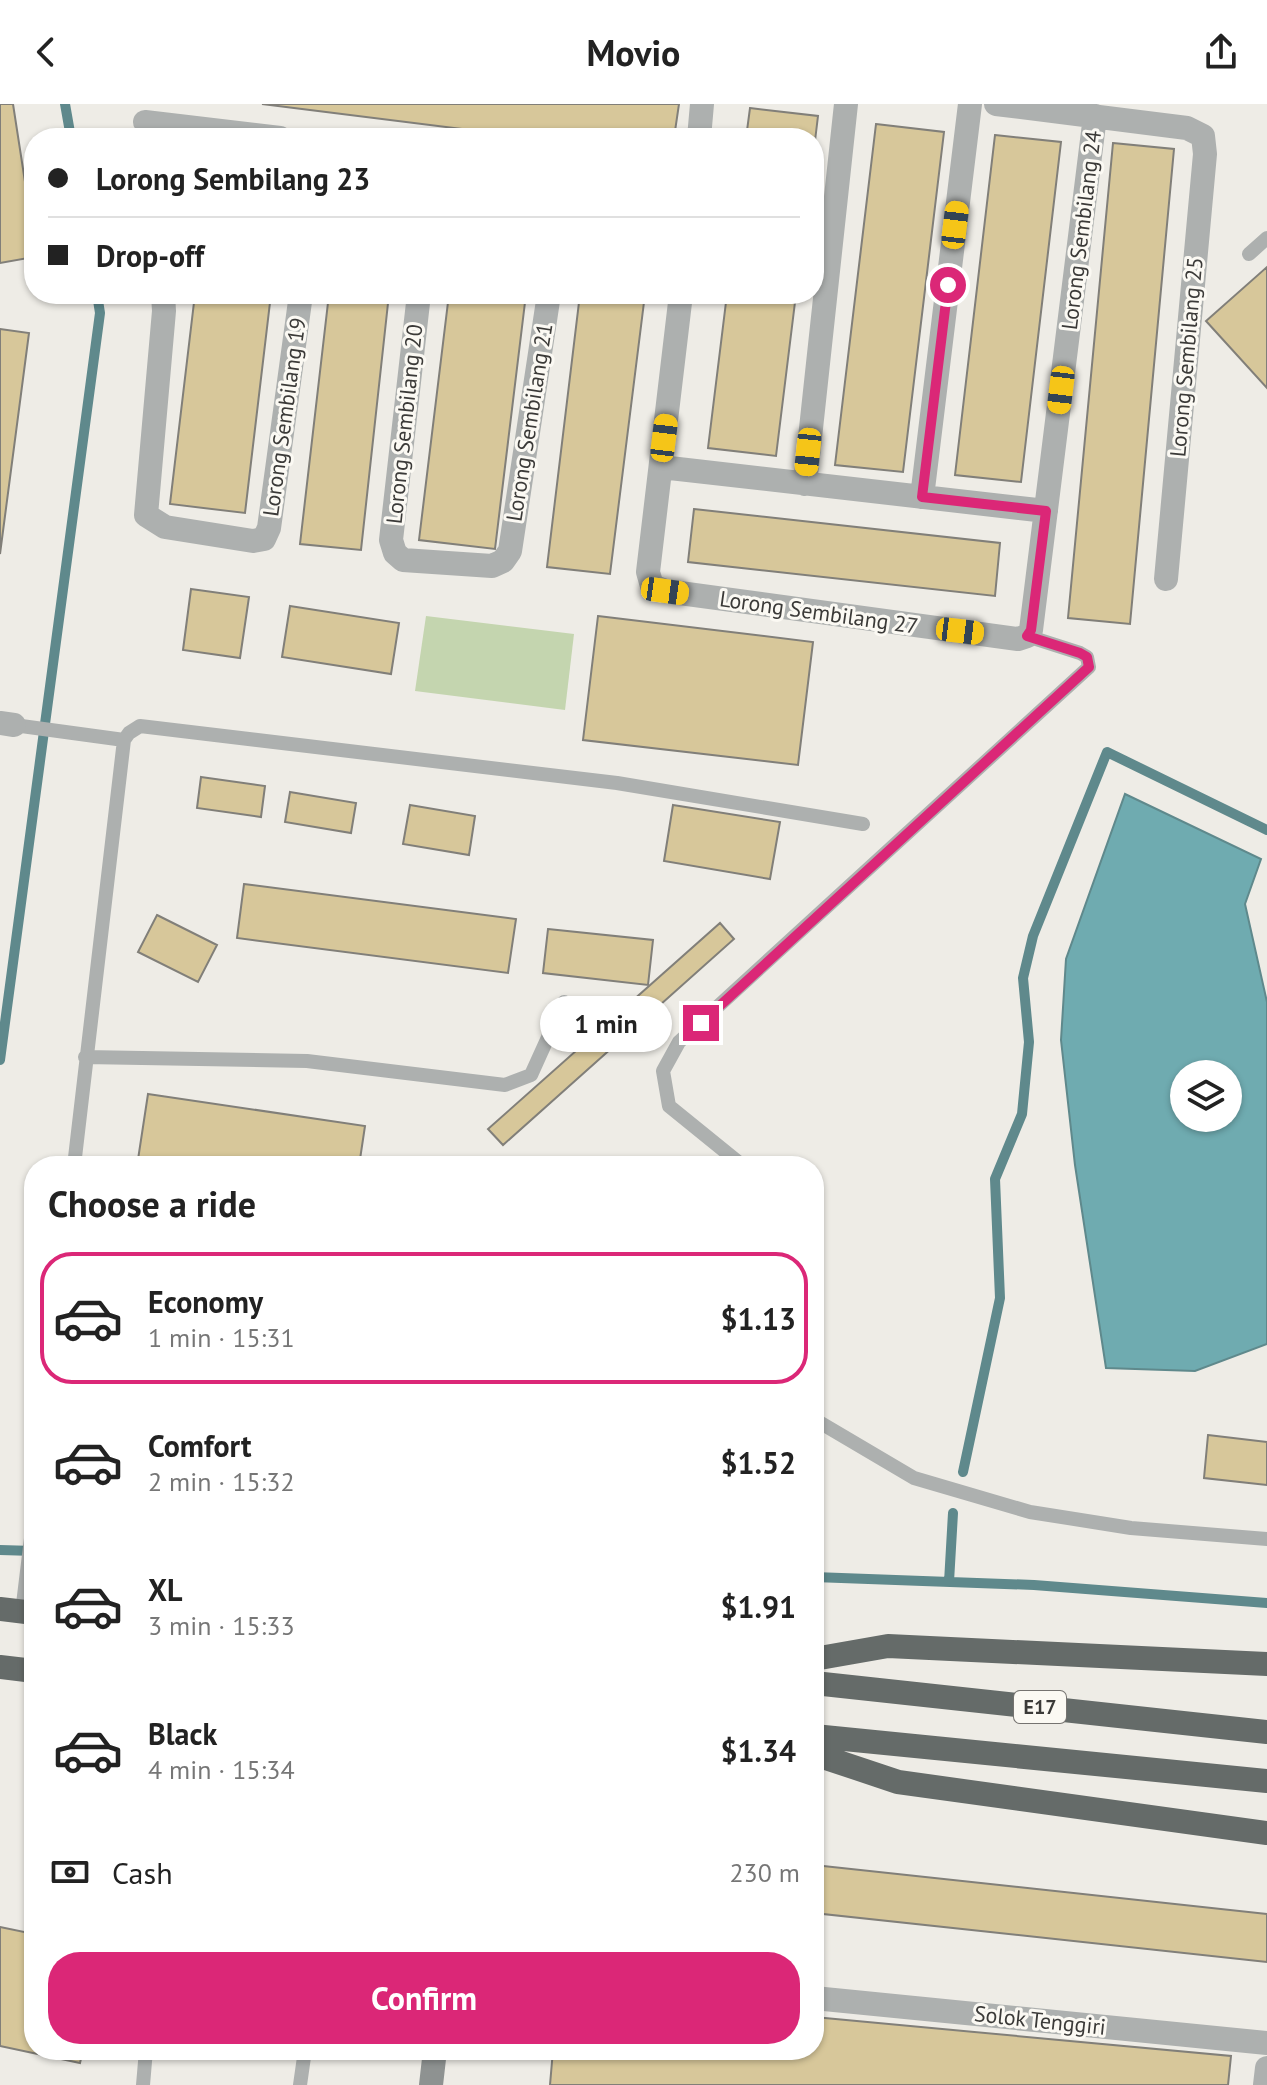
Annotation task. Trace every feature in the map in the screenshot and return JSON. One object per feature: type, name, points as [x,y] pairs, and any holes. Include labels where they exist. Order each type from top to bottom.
[{"type":"highway","points":[[824,1657],[888,1646],[1267,1664]]},
{"type":"highway","points":[[0,1667],[24,1670]]},
{"type":"highway","name":"E17","points":[[824,1684],[1267,1732]]},
{"type":"highway","name":"E17","points":[[824,1737],[1267,1781]]},
{"type":"highway","points":[[824,1757],[898,1782],[1267,1833]]},
{"type":"street","points":[[700,128],[702,104]]},
{"type":"street","points":[[805,484],[846,104]]},
{"type":"street","points":[[922,497],[970,104]]},
{"type":"street","points":[[996,104],[1095,116]]},
{"type":"street","name":"Lorong Sembilang 25","points":[[1095,116],[1187,128],[1203,136],[1205,154],[1166,579]]},
{"type":"street","name":"Lorong Sembilang 24","points":[[1029,633],[1095,116]]},
{"type":"street","points":[[144,121],[200,128]]},
{"type":"street","name":"Lorong Sembilang 19","points":[[164,304],[146,515],[154,522],[253,541],[264,539],[269,528],[300,304]]},
{"type":"street","name":"Lorong Sembilang 20","points":[[418,304],[391,540],[395,553],[403,560],[492,566],[503,561],[510,551]]},
{"type":"street","name":"Lorong Sembilang 21","points":[[510,551],[547,304]]},
{"type":"street","points":[[680,304],[661,467],[1046,511]]},
{"type":"street","name":"Lorong Sembilang 27","points":[[661,467],[648,572],[652,586],[665,591],[1018,639],[1029,633]]},
{"type":"street","name":"Solok Tenggiri","points":[[824,1999],[1267,2043]]},
{"type":"street","points":[[431,2085],[434,2060]]},
{"type":"street","points":[[1265,2085],[1267,2068]]},
{"type":"lane","points":[[1249,254],[1267,238]]},
{"type":"lane","points":[[731,1156],[669,1106],[663,1071],[679,1042],[1089,667],[1087,657],[1080,653],[1029,633]]},
{"type":"lane","points":[[7,724],[124,740]]},
{"type":"lane","points":[[75,1156],[124,740],[140,726],[617,783],[863,824]]},
{"type":"lane","points":[[85,1057],[307,1061],[505,1085],[531,1075],[564,1002]]},
{"type":"lane","points":[[824,1425],[914,1478],[1030,1512],[1131,1528],[1267,1539]]},
{"type":"lane","points":[[19,1611],[24,1588]]},
{"type":"lane","points":[[143,2085],[145,2060]]},
{"type":"lane","points":[[300,2085],[304,2060]]},
{"type":"green space","points":[[426,616],[574,634],[565,710],[415,691]]},
{"type":"water","points":[[1125,794],[1261,859],[1245,904],[1267,1002],[1267,1344],[1195,1371],[1106,1368],[1075,1165],[1061,1040],[1066,959]]},
{"type":"building","points":[[0,104],[13,104],[24,175],[24,259],[0,263]]},
{"type":"building","points":[[262,104],[679,104],[675,128],[455,128]]},
{"type":"building","points":[[750,108],[818,116],[817,128],[747,128]]},
{"type":"building","points":[[876,124],[944,132],[903,472],[835,465]]},
{"type":"building","points":[[995,135],[1061,142],[1021,482],[955,475]]},
{"type":"building","points":[[1113,143],[1174,149],[1130,624],[1068,618]]},
{"type":"building","points":[[1267,267],[1267,388],[1206,321]]},
{"type":"building","points":[[194,304],[270,304],[245,513],[170,504]]},
{"type":"building","points":[[328,304],[388,304],[361,550],[300,544]]},
{"type":"building","points":[[448,304],[525,304],[495,549],[419,540]]},
{"type":"building","points":[[579,304],[644,304],[610,574],[547,567]]},
{"type":"building","points":[[726,304],[795,304],[776,456],[708,448]]},
{"type":"building","points":[[0,329],[29,333],[0,554]]},
{"type":"building","points":[[694,509],[1000,543],[995,596],[688,562]]},
{"type":"building","points":[[191,589],[249,597],[240,658],[183,650]]},
{"type":"building","points":[[290,606],[399,623],[391,674],[282,657]]},
{"type":"building","points":[[598,616],[813,642],[798,765],[583,740]]},
{"type":"building","points":[[201,777],[265,786],[261,817],[197,808]]},
{"type":"building","points":[[290,792],[356,803],[351,833],[285,822]]},
{"type":"building","points":[[410,805],[475,816],[469,855],[403,844]]},
{"type":"building","points":[[673,805],[780,822],[770,879],[664,861]]},
{"type":"building","points":[[244,884],[516,919],[508,973],[237,938]]},
{"type":"building","points":[[157,915],[217,945],[198,982],[138,952]]},
{"type":"building","points":[[720,923],[734,939],[503,1145],[488,1129]]},
{"type":"building","points":[[548,929],[653,940],[648,985],[543,973]]},
{"type":"building","points":[[148,1094],[365,1126],[360,1156],[139,1156]]},
{"type":"building","points":[[1208,1435],[1267,1442],[1267,1485],[1204,1478]]},
{"type":"building","points":[[824,1866],[1267,1914],[1267,1962],[824,1914]]},
{"type":"building","points":[[0,1927],[24,1932],[24,2051],[0,2046]]},
{"type":"building","points":[[824,2018],[1231,2056],[1228,2085],[550,2085],[552,2060],[824,2060]]},
{"type":"waterway","points":[[65,104],[69,128]]},
{"type":"waterway","points":[[0,1060],[100,313],[99,304]]},
{"type":"waterway","points":[[963,1472],[1000,1298],[995,1179],[1022,1114],[1029,1042],[1023,978],[1033,936],[1107,752],[1267,830]]},
{"type":"waterway","points":[[949,1582],[953,1513]]},
{"type":"waterway","points":[[0,1550],[24,1551]]},
{"type":"waterway","points":[[824,1577],[1034,1585],[1267,1603]]},
{"type":"route","points":[[701,1023],[1083,676],[1089,667],[1087,657],[1080,653],[1027,636],[1031,630],[1046,511],[922,497],[948,285]]}]
